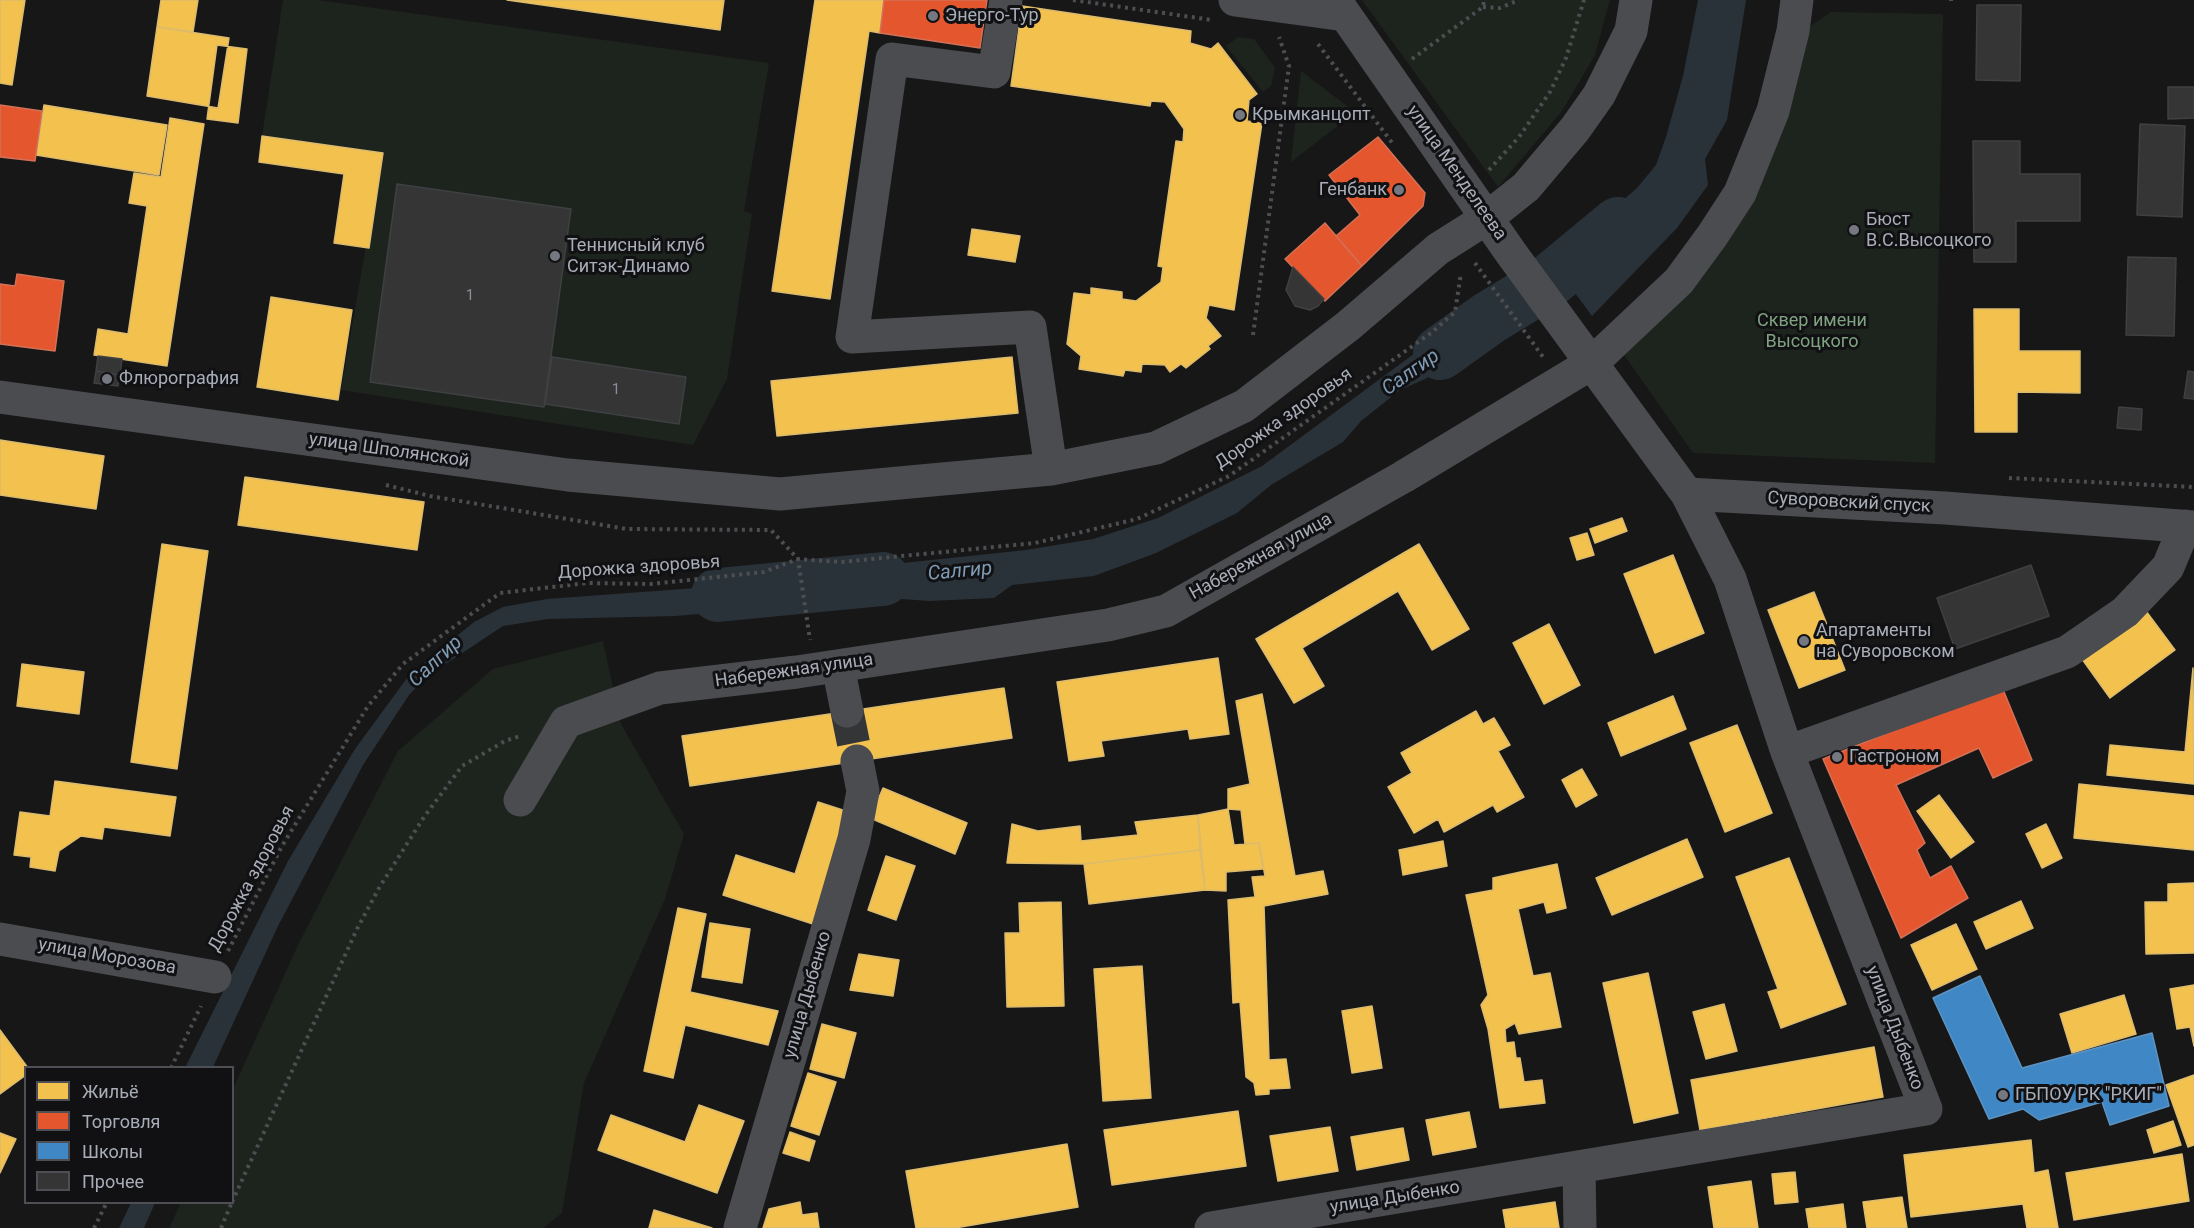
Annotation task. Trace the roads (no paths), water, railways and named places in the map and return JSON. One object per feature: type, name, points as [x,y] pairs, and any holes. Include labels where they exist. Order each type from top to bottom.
[{"type":"street","points":[[1006,0],[994,72],[892,60],[852,338],[1030,327],[1051,469],[1156,448],[1244,406],[1348,326],[1438,249],[1487,218],[1526,187],[1575,129],[1599,95],[1630,31],[1636,0]]},
{"type":"street","name":"Набережная улица","points":[[520,800],[566,722],[660,688],[838,666],[1108,625],[1166,611],[1403,477],[1586,354],[1679,281],[1740,193],[1773,111],[1793,31],[1797,0]]},
{"type":"street","points":[[1228,11],[1340,8]]},
{"type":"street","name":"улица Менделеева","points":[[1340,8],[1511,253],[1586,354]]},
{"type":"street","points":[[1586,354],[1687,494]]},
{"type":"street","name":"улица Шполянской","points":[[0,397],[568,475],[780,494],[1051,469]]},
{"type":"street","name":"Суворовский спуск","points":[[1687,494],[1945,508],[2190,526]]},
{"type":"street","name":"улица Дыбенко","points":[[1211,1228],[1926,1109],[1787,752],[1730,579],[1687,494]]},
{"type":"street","points":[[1787,752],[2067,652],[2126,612],[2168,567],[2190,526]]},
{"type":"street","points":[[838,666],[847,711]]},
{"type":"street","name":"улица Дыбенко","points":[[740,1228],[854,838],[863,791],[857,761]]},
{"type":"street","name":"улица Морозова","points":[[0,939],[215,977]]},
{"type":"street","points":[[1579,1167],[1580,1228]]},
{"type":"water","points":[[1698,0],[1746,0],[1727,120],[1705,159],[1708,185],[1677,228],[1592,316],[1561,274],[1565,251],[1637,188],[1656,165],[1683,76]]},
{"type":"water","points":[[1491,297],[1516,331],[1490,336],[1425,379],[1400,390],[1361,421],[1343,442],[1271,485],[1237,513],[1156,553],[1094,576],[1012,585],[994,598],[929,601],[874,597],[814,603],[809,573],[1026,550],[1093,539],[1158,518],[1262,466]]},
{"type":"water","points":[[791,581],[796,606],[675,616],[548,619],[503,626],[426,677],[409,695],[363,765],[278,926],[213,1066],[186,1066],[288,861],[355,749],[410,674],[474,622],[503,607],[547,599]]},
{"type":"water","points":[[131,1204],[155,1204],[144,1228],[119,1228]]},
{"type":"waterway","name":"Салгир","points":[[1440,353],[1489,318],[1548,282],[1618,224]]},
{"type":"waterway","name":"Салгир","points":[[718,595],[883,579]]},
{"type":"tunnel","points":[[847,711],[857,761]]},
{"type":"place","name":"Энерго-Тур","points":[[933,16]]},
{"type":"place","name":"Крымканцопт","points":[[1240,115]]},
{"type":"place","name":"Генбанк","points":[[1399,190]]},
{"type":"place","name":"Бюст В.С.Высоцкого","points":[[1854,230]]},
{"type":"place","name":"Теннисный клуб Ситэк-Динамо","points":[[555,256]]},
{"type":"place","name":"Флюрография","points":[[107,379]]},
{"type":"place","name":"Апартаменты на Суворовском","points":[[1804,641]]},
{"type":"place","name":"Гастроном","points":[[1837,757]]},
{"type":"place","name":"ГБПОУ РК \"РКИГ\"","points":[[2003,1095]]},
{"type":"park label","name":"Сквер имени Высоцкого","points":[[1812,331]]}]
